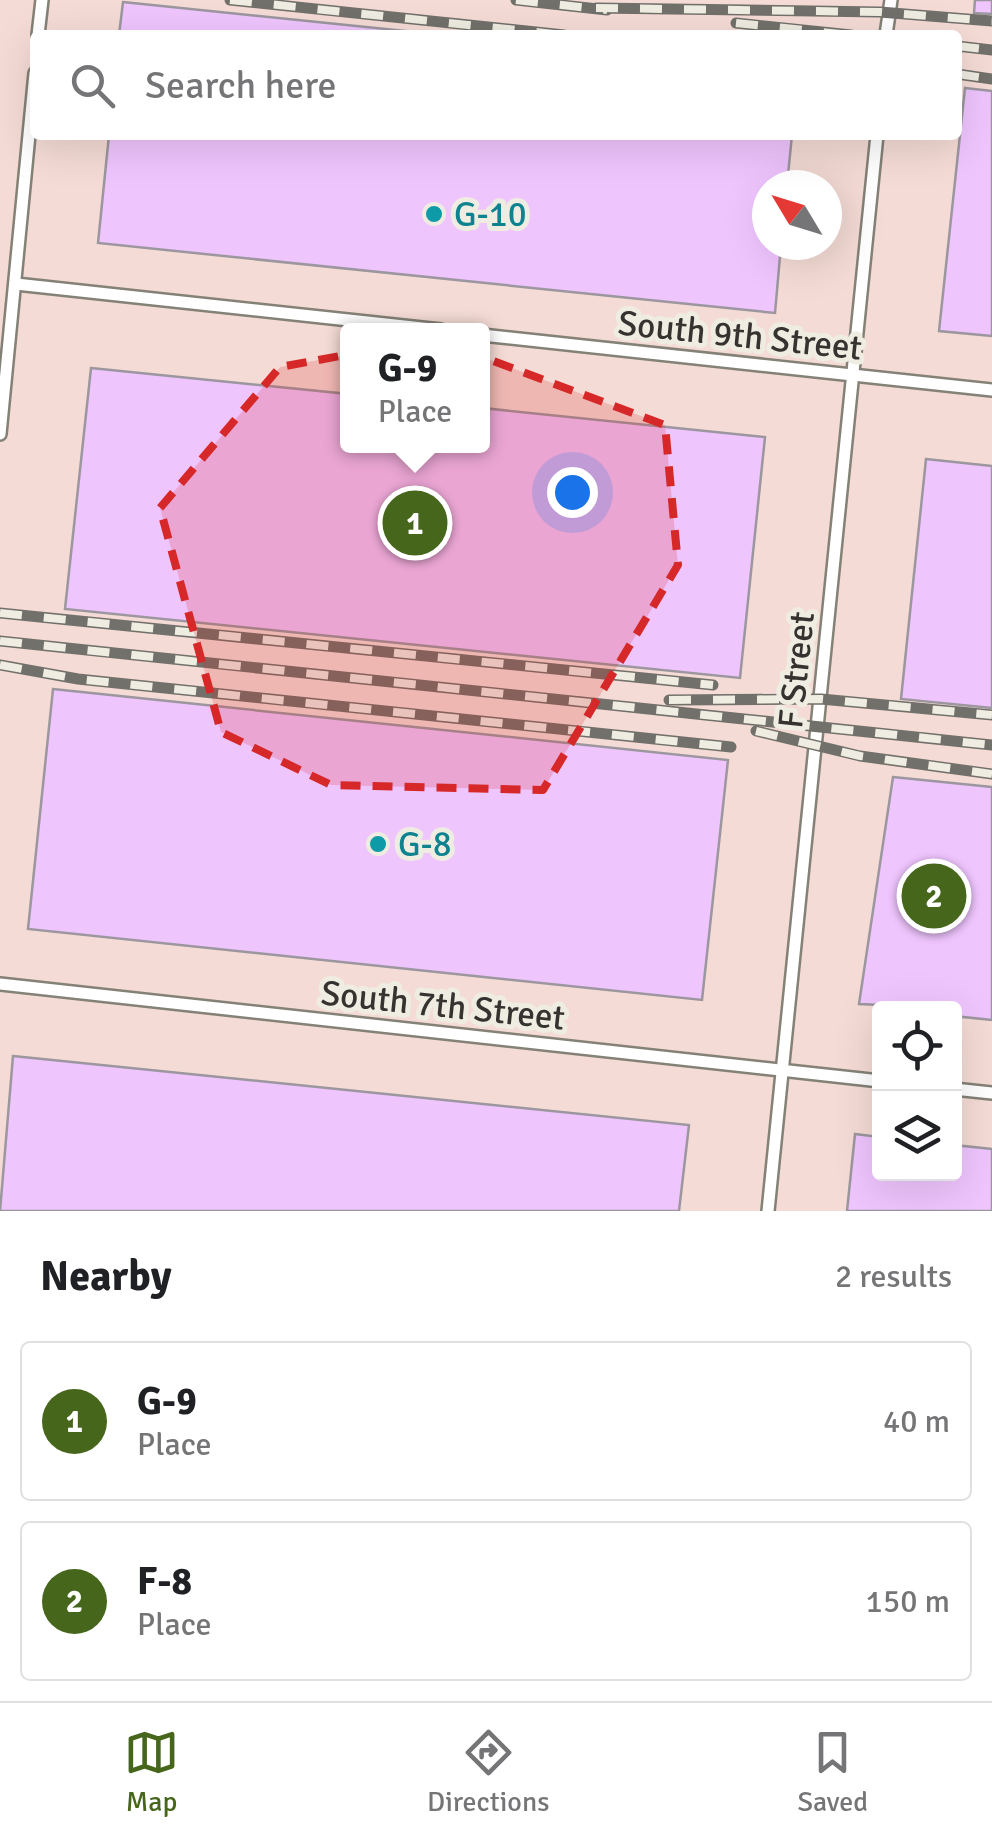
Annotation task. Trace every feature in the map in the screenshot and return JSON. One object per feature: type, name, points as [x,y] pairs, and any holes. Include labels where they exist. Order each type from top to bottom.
[{"type":"lane","points":[[39,30],[42,0]]},
{"type":"lane","points":[[887,30],[890,0]]},
{"type":"lane","points":[[0,434],[30,129]]},
{"type":"lane","name":"F Street","points":[[768,1211],[877,140]]},
{"type":"lane","points":[[16,284],[377,323]]},
{"type":"lane","name":"South 9th Street","points":[[490,336],[992,390]]},
{"type":"lane","name":"South 7th Street","points":[[0,984],[872,1080]]},
{"type":"lane","points":[[962,1090],[992,1093]]},
{"type":"highlighted area","points":[[434,339],[665,425],[678,565],[543,790],[331,785],[221,732],[160,508],[280,367]]},
{"type":"shaded area","points":[[0,0],[992,0],[992,1211],[0,1211]]},
{"type":"building","points":[[975,0],[992,0],[992,14],[974,13]]},
{"type":"building","points":[[123,2],[395,30],[120,30]]},
{"type":"building","points":[[965,88],[992,91],[992,336],[939,331]]},
{"type":"building","name":"G-10","points":[[108,140],[792,140],[788,170],[752,170],[752,260],[780,260],[775,313],[98,243]]},
{"type":"building","points":[[91,368],[340,393],[340,453],[490,453],[490,409],[765,437],[740,678],[65,609]]},
{"type":"building","points":[[926,459],[992,466],[992,708],[901,699]]},
{"type":"building","name":"G-8","points":[[53,689],[728,760],[702,1000],[28,929]]},
{"type":"building","points":[[893,777],[992,787],[992,1020],[962,1017],[962,1001],[859,1004]]},
{"type":"building","points":[[13,1056],[689,1125],[679,1211],[0,1211]]},
{"type":"building","points":[[855,1134],[872,1136],[872,1181],[962,1181],[962,1146],[992,1149],[992,1211],[847,1211]]},
{"type":"railway","points":[[230,0],[516,30]]},
{"type":"railway","points":[[516,0],[607,10]]},
{"type":"railway","points":[[596,8],[880,12],[992,21]]},
{"type":"railway","points":[[736,23],[803,30]]},
{"type":"railway","points":[[962,47],[992,50]]},
{"type":"railway","points":[[962,75],[992,79]]},
{"type":"railway","points":[[0,613],[713,685]]},
{"type":"railway","points":[[0,641],[992,745]]},
{"type":"railway","points":[[0,665],[78,679],[731,747]]},
{"type":"railway","points":[[669,700],[821,699],[992,715]]},
{"type":"railway","points":[[756,731],[860,756],[992,774]]},
{"type":"place","name":"G-10","points":[[434,214]]},
{"type":"place","name":"G-9","points":[[415,523]]},
{"type":"place","name":"G-8","points":[[378,844]]},
{"type":"place","name":"F-8","points":[[934,896]]}]
